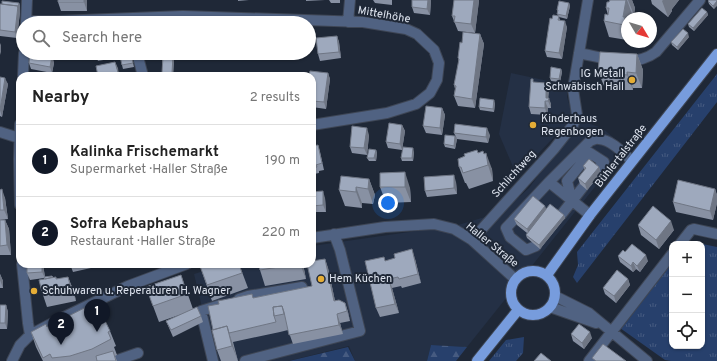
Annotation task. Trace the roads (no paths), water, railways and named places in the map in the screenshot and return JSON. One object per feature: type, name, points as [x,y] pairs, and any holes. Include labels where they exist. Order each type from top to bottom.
[{"type":"main road","name":"Bühlertalstraße","points":[[547,275],[590,215],[717,54]]},
{"type":"main road","points":[[530,270],[536,270],[547,275],[554,285],[555,296],[550,307],[541,314],[535,315],[518,310],[510,295],[512,284],[515,279],[519,275],[530,270]]},
{"type":"main road","points":[[477,361],[518,310]]},
{"type":"street","points":[[26,16],[27,0]]},
{"type":"street","points":[[348,22],[350,0]]},
{"type":"street","name":"Schlichtweg","points":[[472,240],[554,149],[573,125],[577,115],[573,89],[588,0]]},
{"type":"street","points":[[579,52],[618,61],[634,62],[649,56],[656,52],[700,0]]},
{"type":"street","name":"Mittelhöhe","points":[[316,21],[363,22],[406,29],[417,34],[434,50],[439,63],[437,80],[430,94],[416,104],[387,113],[316,124]]},
{"type":"street","points":[[23,72],[24,60]]},
{"type":"street","points":[[139,60],[141,72]]},
{"type":"street","points":[[0,132],[16,137]]},
{"type":"street","points":[[536,246],[526,250],[510,237],[506,228],[590,141],[597,138],[605,140],[619,149],[632,161]]},
{"type":"street","points":[[572,201],[567,181],[590,153],[604,162],[597,170]]},
{"type":"street","points":[[549,182],[590,215]]},
{"type":"street","points":[[560,215],[584,187]]},
{"type":"street","name":"Haller Straße","points":[[316,237],[385,227],[434,224],[454,229],[472,240],[515,279]]},
{"type":"street","points":[[682,241],[690,230],[694,229],[717,234]]},
{"type":"street","points":[[245,361],[360,331],[340,250],[334,234]]},
{"type":"street","points":[[589,361],[669,258]]},
{"type":"street","points":[[22,268],[30,335]]},
{"type":"street","points":[[12,361],[20,345],[30,335],[128,286],[176,268]]},
{"type":"street","points":[[213,361],[201,311],[248,296],[302,287]]},
{"type":"street","points":[[555,296],[589,313],[648,361]]},
{"type":"street","points":[[550,307],[591,320],[612,332]]},
{"type":"street","points":[[115,361],[138,353]]},
{"type":"place","name":"IG Metall Schwäbisch Hall","points":[[632,80]]},
{"type":"place","name":"Kinderhaus Regenbogen","points":[[533,125]]},
{"type":"place","name":"Hem Küchen","points":[[321,279]]},
{"type":"place","name":"Schuhwaren u. Reperaturen H. Wagner","points":[[34,291]]},
{"type":"place","name":"Kalinka Frischemarkt","points":[[97,332]]},
{"type":"place","name":"Sofra Kebaphaus","points":[[61,345]]}]
